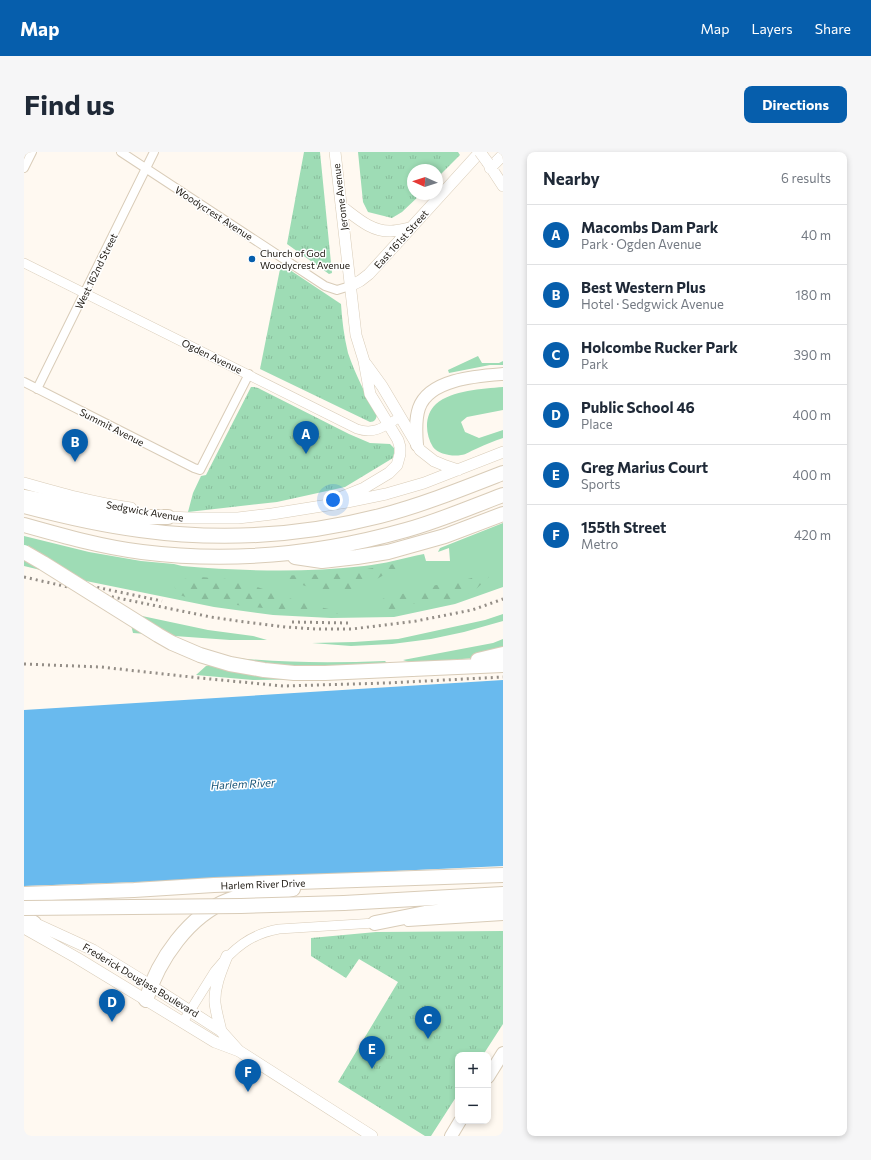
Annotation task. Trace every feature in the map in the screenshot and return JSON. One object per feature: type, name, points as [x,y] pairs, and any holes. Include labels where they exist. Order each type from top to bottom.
[{"type":"highway","points":[[24,506],[88,521],[146,531],[212,536],[260,535],[309,530],[379,516],[428,501],[503,473]]},
{"type":"highway","points":[[24,525],[87,541],[142,552],[218,556],[271,554],[333,547],[374,538],[424,524],[503,495]]},
{"type":"highway","points":[[24,497],[98,511],[144,517],[168,517]]},
{"type":"highway","points":[[271,554],[322,560],[377,554],[428,542],[503,514]]},
{"type":"highway","points":[[24,552],[172,643],[200,655],[230,664],[264,670],[309,674],[503,665]]},
{"type":"highway","points":[[443,667],[503,654]]},
{"type":"highway","name":"Harlem River Drive","points":[[24,894],[503,875]]},
{"type":"highway","points":[[146,1000],[150,985],[160,965],[179,938],[198,918],[231,899],[270,894],[324,882]]},
{"type":"highway","points":[[24,908],[241,906],[344,903],[503,894]]},
{"type":"highway","points":[[375,923],[425,913],[503,906]]},
{"type":"main road","name":"Jerome Avenue","points":[[317,506],[364,488],[395,468],[400,458],[400,447],[398,440],[370,394],[364,360],[356,335],[335,152]]},
{"type":"main road","points":[[480,152],[503,186]]},
{"type":"main road","name":"East 161st Street","points":[[350,286],[360,281],[368,274],[480,152]]},
{"type":"main road","points":[[489,165],[503,155]]},
{"type":"main road","points":[[341,206],[373,228],[393,231],[410,228]]},
{"type":"main road","name":"Jerome Avenue","points":[[364,360],[424,454],[434,461],[458,470]]},
{"type":"main road","points":[[417,445],[416,426],[419,408],[429,393],[441,386],[455,382],[477,377],[503,374]]},
{"type":"main road","points":[[317,506],[347,502],[402,490],[430,481],[503,452]]},
{"type":"main road","name":"Sedgwick Avenue","points":[[24,483],[90,501],[145,510],[168,517],[207,519],[238,518],[317,506]]},
{"type":"main road","name":"Frederick Douglass Boulevard","points":[[28,925],[75,941],[120,966],[222,1031],[239,1051]]},
{"type":"main road","name":"Frederick Douglass Boulevard","points":[[28,925],[69,954],[112,978],[215,1042],[239,1051],[372,1136]]},
{"type":"main road","points":[[69,954],[75,941]]},
{"type":"main road","points":[[222,1031],[216,1010],[215,992],[227,956]]},
{"type":"main road","points":[[112,978],[120,966]]},
{"type":"main road","points":[[491,1071],[503,1052]]},
{"type":"main road","points":[[450,1136],[457,1124]]},
{"type":"street","points":[[24,168],[32,152]]},
{"type":"street","name":"Woodycrest Avenue","points":[[121,152],[325,286],[337,290],[350,286]]},
{"type":"street","name":"West 162nd Street","points":[[37,389],[154,152]]},
{"type":"street","name":"Ogden Avenue","points":[[24,263],[361,430],[372,432],[400,417]]},
{"type":"street","name":"Summit Avenue","points":[[24,382],[181,462],[200,470],[249,374]]},
{"type":"street","points":[[182,1022],[215,971],[227,956],[252,937],[273,930],[503,916]]},
{"type":"green space","points":[[304,152],[320,152],[332,273],[329,274],[287,244]]},
{"type":"green space","points":[[358,152],[458,152],[460,155],[443,172],[443,164],[407,164],[407,200],[415,200],[402,212],[392,218],[368,212],[363,202]]},
{"type":"green space","points":[[281,264],[341,304],[343,328],[348,353],[361,384],[377,415],[374,421],[370,422],[260,369]]},
{"type":"green space","points":[[478,356],[482,363],[499,363],[503,361],[503,365],[490,365],[449,373],[448,370]]},
{"type":"green space","points":[[251,387],[258,388],[370,443],[390,444],[395,449],[393,458],[345,487],[277,502],[188,512],[193,493],[201,476],[206,475]]},
{"type":"green space","points":[[503,387],[503,410],[467,417],[461,422],[465,432],[479,438],[503,430],[503,438],[458,456],[442,453],[433,447],[428,436],[427,425],[429,414],[436,404],[443,399],[459,393]]},
{"type":"green space","points":[[503,523],[503,587],[455,604],[394,617],[331,618],[273,615],[214,607],[86,581],[24,566],[24,536],[89,552],[141,561],[227,569],[319,570],[379,564],[424,554],[426,561],[450,561],[449,548],[438,552],[440,548]]},
{"type":"green space","points":[[400,563],[405,565],[401,571],[387,573],[372,582],[347,591],[331,591],[311,588],[277,576],[345,573]]},
{"type":"green space","points":[[487,574],[489,577],[474,591],[445,602],[412,604],[395,611],[381,610],[375,602],[390,596],[407,593],[424,587],[456,582]]},
{"type":"green space","points":[[199,577],[239,581],[308,604],[352,612],[350,615],[263,608],[194,600],[177,594],[174,585],[184,579]]},
{"type":"green space","points":[[128,613],[208,630],[253,636],[267,640],[230,640],[133,633]]},
{"type":"green space","points":[[503,614],[503,621],[464,632],[431,639],[392,644],[351,646],[312,643],[398,639],[485,620]]},
{"type":"green space","points":[[503,639],[503,649],[475,658],[412,663],[403,660],[493,643]]},
{"type":"green space","points":[[236,658],[310,662],[385,661],[391,667],[319,679],[253,680],[196,675],[206,666]]},
{"type":"green space","points":[[503,931],[503,1024],[485,1052],[455,1052],[455,1099],[431,1136],[425,1136],[338,1082],[398,982],[359,959],[346,978],[311,956],[311,938],[376,932]]},
{"type":"water","name":"Harlem River","points":[[503,680],[503,866],[198,880],[24,886],[24,710]]},
{"type":"railway","points":[[24,577],[211,617],[286,627],[316,629],[352,629],[416,621],[472,610],[503,599]]},
{"type":"railway","points":[[62,580],[162,601]]},
{"type":"railway","points":[[292,622],[348,623]]},
{"type":"railway","points":[[24,664],[101,667],[283,686],[387,683],[503,677]]},
{"type":"place","name":"Church of God Woodycrest Avenue","points":[[252,259]]},
{"type":"place","name":"Macombs Dam Park","points":[[306,454]]},
{"type":"place","name":"Best Western Plus","points":[[75,462]]},
{"type":"place","name":"Public School 46","points":[[112,1022]]},
{"type":"place","name":"Holcombe Rucker Park","points":[[428,1039]]},
{"type":"place","name":"Greg Marius Court","points":[[372,1069]]},
{"type":"place","name":"155th Street","points":[[248,1092]]}]
